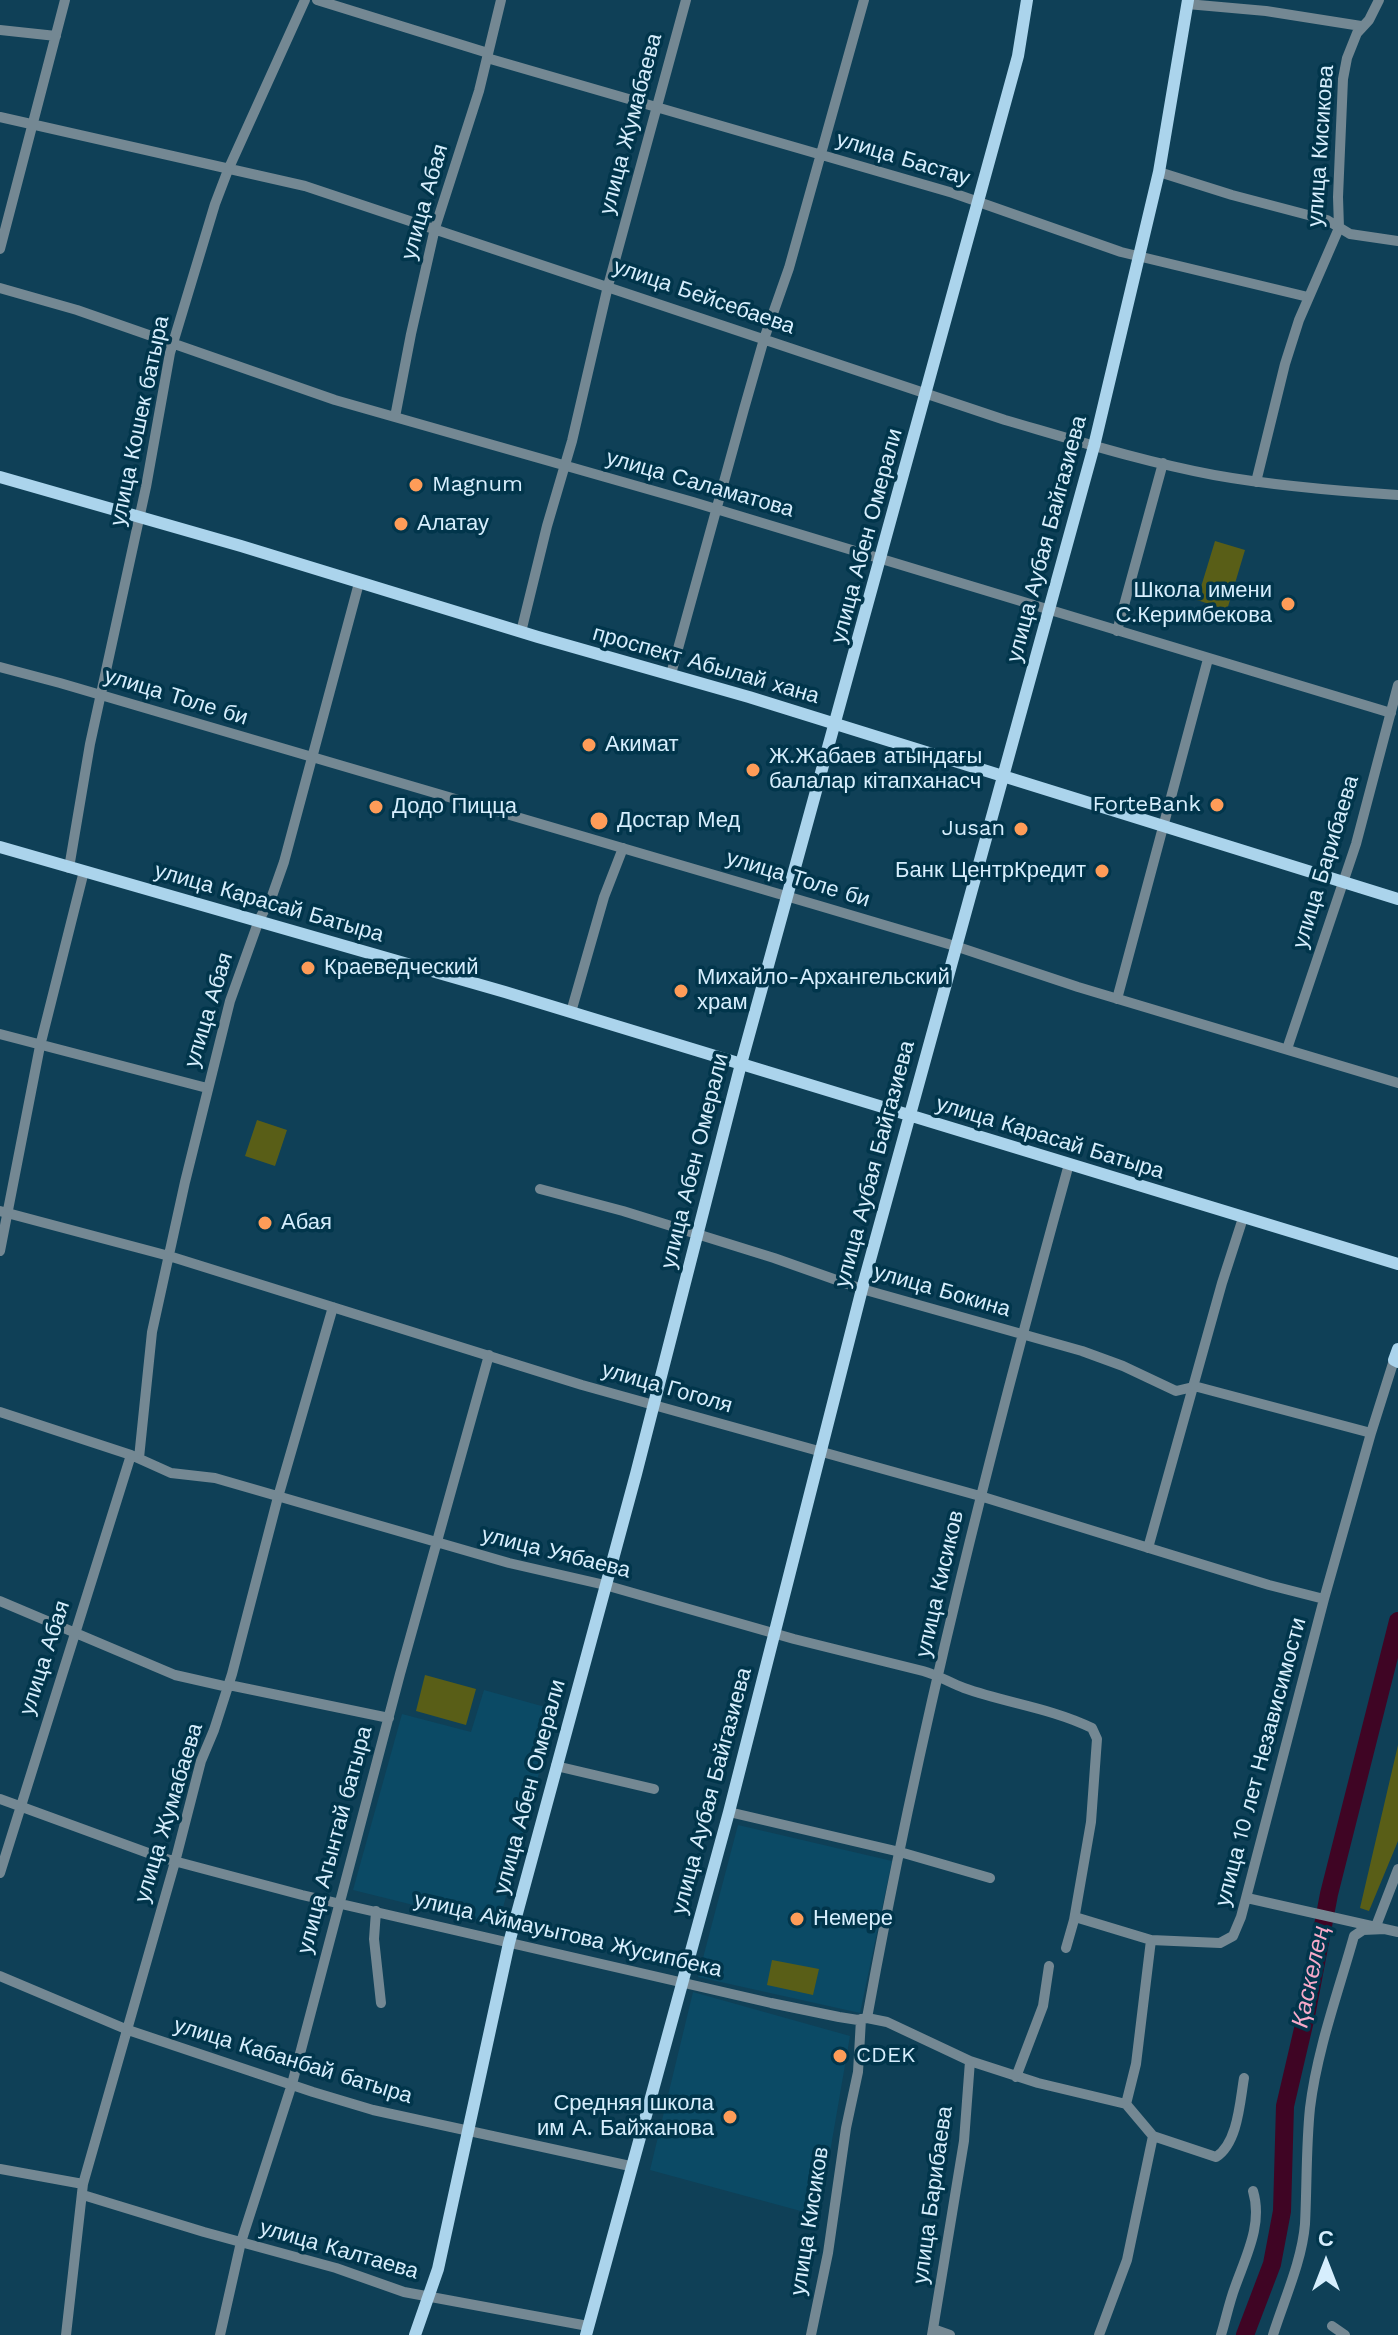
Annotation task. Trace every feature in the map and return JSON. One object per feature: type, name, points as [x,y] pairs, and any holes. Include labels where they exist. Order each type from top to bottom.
[{"type":"main road","name":"улица Абен Омерали","points":[[415,2335],[438,2269],[509,1943],[741,1064],[1018,56],[1023,1]]},
{"type":"main road","name":"улица Аубая Байгазиева","points":[[587,2330],[729,1812],[862,1289],[1094,446],[1159,172],[1188,2]]},
{"type":"main road","name":"проспект Абылай хана","points":[[0,477],[671,674],[1398,899]]},
{"type":"main road","name":"улица Карасай Батыра","points":[[0,847],[571,1012],[1398,1264]]},
{"type":"street","points":[[0,249],[65,0]]},
{"type":"street","name":"улица Кошек батыра","points":[[69,868],[172,345],[228,170],[305,0]]},
{"type":"street","name":"улица Бастау","points":[[317,0],[658,110],[977,202],[1140,256],[1308,297]]},
{"type":"street","name":"улица Абая","points":[[395,417],[435,228],[501,0]]},
{"type":"street","name":"улица Жумабаева","points":[[521,632],[608,286],[686,0]]},
{"type":"street","points":[[671,674],[764,339],[789,268],[864,0]]},
{"type":"street","name":"улица Кисикова","points":[[1256,482],[1285,364],[1308,297],[1339,228],[1343,79],[1347,58],[1361,26],[1369,20],[1379,0]]},
{"type":"street","points":[[1188,2],[1361,26]]},
{"type":"street","points":[[0,30],[56,36]]},
{"type":"street","name":"улица Бейсебаева","points":[[0,117],[305,186],[1094,446],[1256,482],[1398,495]]},
{"type":"street","points":[[1159,172],[1327,220],[1350,234],[1398,241]]},
{"type":"street","name":"улица Саламатова","points":[[0,288],[77,310],[293,387],[717,509],[1391,713]]},
{"type":"street","points":[[1117,631],[1163,463]]},
{"type":"street","name":"улица Абая","points":[[0,1873],[74,1632],[135,1457],[152,1332],[207,1088],[230,1001],[259,920],[276,885],[359,583]]},
{"type":"street","points":[[1117,999],[1208,659]]},
{"type":"street","name":"улица Толе би","points":[[0,667],[955,946],[1117,999],[1398,1083]]},
{"type":"street","name":"улица Барибаева","points":[[1287,1049],[1356,844],[1398,685]]},
{"type":"street","points":[[571,1012],[604,897],[623,848]]},
{"type":"street","points":[[0,1251],[3,1212],[84,871]]},
{"type":"street","points":[[0,1034],[207,1088]]},
{"type":"street","name":"улица Кисиков","points":[[811,2335],[828,2253],[864,2018],[922,1740],[980,1496],[1069,1164]]},
{"type":"street","name":"улица Бокина","points":[[540,1189],[697,1234],[862,1289],[1023,1334],[1123,1366],[1176,1391],[1194,1386],[1371,1433]]},
{"type":"street","name":"улица Гоголя","points":[[3,1212],[169,1256],[653,1405],[980,1496],[1324,1599]]},
{"type":"street","points":[[1148,1548],[1243,1218]]},
{"type":"street","name":"улица Жумабаева","points":[[66,2335],[83,2190],[201,1761],[229,1686],[278,1497],[333,1307]]},
{"type":"street","name":"улица Агынтай батыра","points":[[220,2335],[241,2242],[292,2084],[489,1355]]},
{"type":"street","name":"улица 10 лет Независимости","points":[[1151,1940],[1211,1943],[1227,1941],[1233,1936],[1247,1898],[1324,1599],[1371,1433],[1397,1357]]},
{"type":"street","name":"улица Уябаева","points":[[0,1412],[135,1457],[171,1473],[215,1478],[509,1563],[605,1585],[939,1676],[963,1687],[1073,1718],[1092,1728],[1097,1739],[1091,1822],[1075,1917]]},
{"type":"street","points":[[0,1601],[175,1675],[389,1718]]},
{"type":"street","points":[[556,1766],[654,1789]]},
{"type":"street","name":"улица Аймауытова Жусипбека","points":[[0,1799],[175,1862],[302,1895],[827,2014],[887,2022],[970,2061],[1016,2077],[1126,2104]]},
{"type":"street","points":[[729,1812],[900,1852],[990,1878]]},
{"type":"street","points":[[1380,1928],[1398,1869]]},
{"type":"street","points":[[1247,1898],[1398,1932]]},
{"type":"street","points":[[376,1911],[374,1939],[381,2003]]},
{"type":"street","points":[[1066,1948],[1075,1917],[1151,1940],[1136,2064],[1126,2104],[1153,2136],[1216,2157],[1228,2144],[1244,2078]]},
{"type":"street","points":[[1273,2335],[1305,2226],[1304,2180],[1310,2106],[1321,2051],[1354,1936],[1363,1930],[1380,1928]]},
{"type":"street","points":[[1016,2077],[1043,2006],[1049,1966]]},
{"type":"street","name":"улица Кабанбай батыра","points":[[0,1976],[128,2030],[373,2110],[630,2166]]},
{"type":"street","name":"улица Барибаева","points":[[932,2332],[964,2141],[970,2061]]},
{"type":"street","points":[[1099,2335],[1127,2260],[1153,2136]]},
{"type":"street","name":"улица Калтаева","points":[[0,2169],[83,2190],[404,2292],[587,2330]]},
{"type":"street","points":[[1221,2335],[1253,2238],[1253,2191]]},
{"type":"street","points":[[1332,2326],[1345,2335]]},
{"type":"street","points":[[932,2332],[950,2335]]},
{"type":"shaded area","points":[[484,1690],[556,1710],[498,1926],[353,1890],[402,1714],[471,1732]]},
{"type":"shaded area","name":"Немере","points":[[738,1825],[892,1861],[860,2013],[698,1977]]},
{"type":"shaded area","points":[[693,1992],[850,2036],[819,2216],[650,2170]]},
{"type":"green space","points":[[1215,541],[1245,550],[1227,610],[1197,600]]},
{"type":"green space","points":[[257,1120],[287,1130],[275,1166],[245,1156]]},
{"type":"green space","points":[[425,1675],[476,1689],[466,1725],[416,1711]]},
{"type":"green space","points":[[1398,1745],[1398,1841],[1369,1911],[1360,1908]]},
{"type":"green space","points":[[772,1960],[819,1969],[813,1995],[767,1985]]},
{"type":"waterway","name":"Қаскелең","points":[[1245,2335],[1272,2264],[1282,2211],[1285,2106],[1329,1894],[1398,1621]]},
{"type":"place","name":"Magnum","points":[[416,485]]},
{"type":"place","name":"Алатау","points":[[401,524]]},
{"type":"place","name":"Школа имени С.Керимбекова","points":[[1288,604]]},
{"type":"place","name":"Акимат","points":[[589,745]]},
{"type":"place","name":"Ж.Жабаев атындағы балалар кітапханасч","points":[[753,770]]},
{"type":"place","name":"ForteBank","points":[[1217,805]]},
{"type":"place","name":"Додо Пицца","points":[[376,807]]},
{"type":"place","name":"Достар Мед","points":[[599,821]]},
{"type":"place","name":"Jusan","points":[[1021,829]]},
{"type":"place","name":"Банк ЦентрКредит","points":[[1102,871]]},
{"type":"place","name":"Краеведческий","points":[[308,968]]},
{"type":"place","name":"Михайло-Архангельский храм","points":[[681,991]]},
{"type":"place","name":"Абая","points":[[265,1223]]},
{"type":"place","name":"Немере","points":[[797,1919]]},
{"type":"place","name":"CDEK","points":[[840,2056]]},
{"type":"place","name":"Средняя школа им А. Байжанова","points":[[730,2117]]}]
